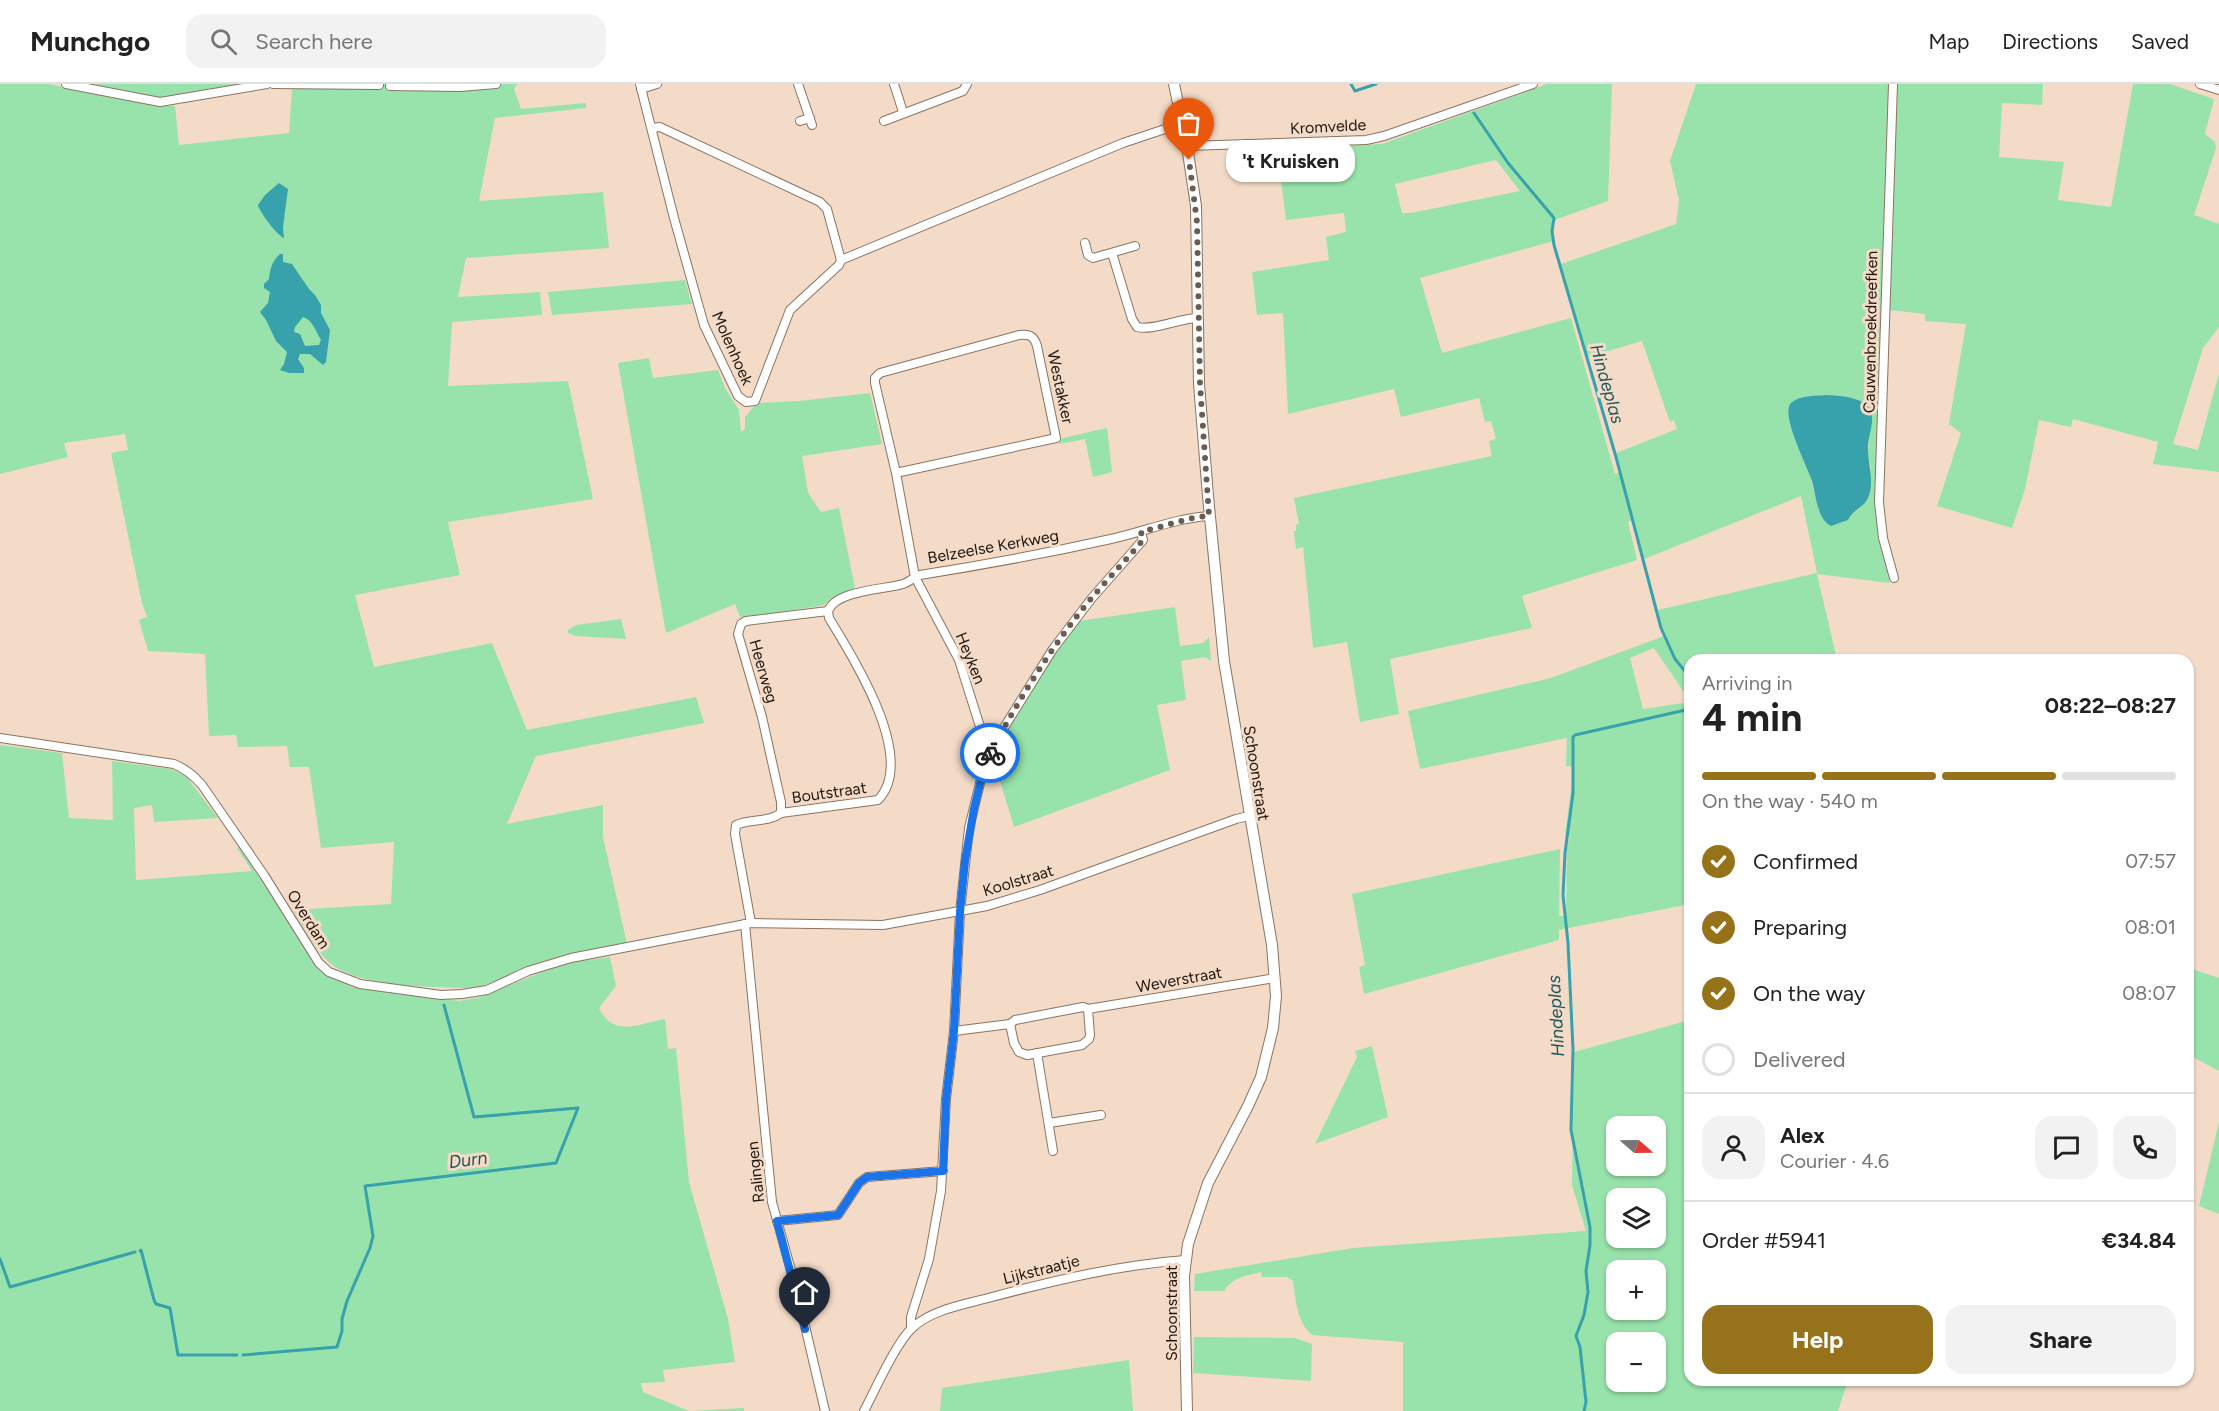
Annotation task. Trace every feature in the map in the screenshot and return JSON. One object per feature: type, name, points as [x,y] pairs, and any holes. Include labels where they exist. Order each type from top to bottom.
[{"type":"street","points":[[66,84],[160,102],[267,84]]},
{"type":"street","points":[[273,84],[380,86]]},
{"type":"street","points":[[390,86],[460,87],[496,84]]},
{"type":"street","points":[[640,86],[657,84]]},
{"type":"street","points":[[798,84],[811,122],[800,121]]},
{"type":"street","points":[[894,84],[903,112]]},
{"type":"street","points":[[884,121],[963,91],[967,84]]},
{"type":"street","name":"Schoonstraat","points":[[1174,84],[1187,146],[1197,222],[1200,384],[1209,516],[1224,661],[1272,945],[1275,978],[1273,1028],[1261,1077],[1208,1183],[1192,1228],[1185,1260],[1187,1411]]},
{"type":"street","name":"Kromvelde","points":[[1187,146],[1366,140],[1384,136],[1533,84]]},
{"type":"street","name":"Cauwenbroekdreefken","points":[[1893,84],[1879,502],[1883,538],[1894,578]]},
{"type":"street","points":[[2200,84],[2219,90]]},
{"type":"street","name":"Molenhoek","points":[[640,86],[676,228],[704,325],[742,401],[755,401],[790,310],[839,265],[841,260],[1123,143],[1183,123]]},
{"type":"street","points":[[651,128],[660,127],[820,202],[827,209],[841,260]]},
{"type":"street","points":[[1085,243],[1090,257],[1135,246]]},
{"type":"street","points":[[1112,253],[1132,319],[1137,327],[1145,328],[1198,318]]},
{"type":"street","name":"Westakker","points":[[880,373],[1019,335],[1029,335],[1035,341],[1056,435],[1054,439],[896,473]]},
{"type":"street","name":"Belzeelse Kerkweg","points":[[880,373],[875,378],[875,383],[896,473],[915,577],[920,574],[1065,549],[1196,517],[1209,516]]},
{"type":"street","points":[[864,1411],[911,1329],[911,1317],[934,1236],[943,1171],[946,1099],[954,1031],[960,912],[969,828],[983,771],[1022,697],[1053,649],[1086,605],[1143,540],[1141,532]]},
{"type":"street","points":[[828,611],[833,602],[840,599],[904,584],[915,577]]},
{"type":"street","name":"Heyken","points":[[915,577],[959,660],[990,754]]},
{"type":"street","name":"Boutstraat","points":[[748,924],[735,828],[743,822],[773,819],[781,813],[872,802],[878,800],[884,792],[892,756],[874,697],[828,611]]},
{"type":"street","name":"Heerweg","points":[[781,813],[781,802],[762,717],[738,634],[741,624],[746,621],[828,611]]},
{"type":"street","name":"Overdam","points":[[0,738],[174,764],[191,772],[264,875],[319,963],[329,972],[360,984],[429,994],[462,994],[487,990],[528,971],[571,958],[748,924]]},
{"type":"street","name":"Koolstraat","points":[[748,924],[883,925],[960,912],[1020,897],[1249,816]]},
{"type":"street","name":"Ralingen","points":[[748,924],[772,1202],[797,1292],[825,1411]]},
{"type":"street","name":"Weverstraat","points":[[954,1031],[1011,1024],[1015,1020],[1083,1007],[1088,1009],[1275,978]]},
{"type":"street","points":[[1011,1024],[1014,1043],[1019,1052],[1027,1055],[1086,1043],[1090,1035],[1088,1009]]},
{"type":"street","points":[[1036,1053],[1053,1151]]},
{"type":"street","points":[[1049,1123],[1101,1115]]},
{"type":"street","points":[[777,1221],[838,1215],[859,1183],[867,1177],[943,1171]]},
{"type":"street","name":"Lijkstraatje","points":[[911,1329],[921,1321],[946,1310],[1045,1283],[1112,1268],[1185,1260]]},
{"type":"green space","points":[[0,84],[48,84],[151,105],[175,106],[179,145],[289,133],[292,89],[331,89],[331,84],[517,84],[514,89],[521,109],[586,103],[586,108],[495,118],[479,201],[603,192],[609,248],[466,258],[458,297],[540,292],[542,315],[452,322],[448,386],[568,381],[593,499],[448,522],[460,575],[355,595],[374,667],[492,643],[527,730],[696,697],[704,723],[536,756],[507,824],[603,805],[603,837],[627,944],[552,959],[490,983],[466,988],[395,984],[358,977],[330,963],[314,945],[293,910],[391,904],[394,842],[321,848],[309,767],[290,767],[287,746],[238,747],[236,735],[209,736],[205,654],[148,651],[139,620],[147,617],[142,603],[111,453],[128,450],[125,434],[64,443],[68,457],[0,474]]},
{"type":"green space","points":[[97,84],[254,84],[162,99],[96,86]]},
{"type":"green space","points":[[1547,84],[1612,84],[1608,201],[1554,220],[1554,241],[1420,278],[1442,353],[1571,318],[1615,474],[1621,472],[1616,453],[1677,429],[1674,420],[1670,422],[1642,341],[1588,357],[1561,264],[1676,224],[1679,200],[1670,161],[1696,84],[1889,84],[1880,395],[1881,542],[1890,583],[1817,574],[1836,654],[1684,654],[1684,692],[1654,648],[1630,658],[1643,709],[1684,703],[1684,905],[1559,930],[1559,940],[1364,994],[1359,967],[1365,965],[1352,894],[1560,849],[1559,916],[1566,916],[1567,847],[1570,836],[1565,835],[1574,767],[1566,766],[1567,738],[1420,769],[1408,711],[1551,678],[1664,636],[1658,610],[1817,573],[1801,496],[1644,559],[1632,520],[1628,522],[1637,560],[1522,596],[1532,628],[1390,659],[1399,714],[1360,722],[1347,642],[1313,648],[1303,547],[1296,549],[1294,531],[1296,531],[1296,525],[1299,524],[1294,498],[1492,456],[1489,441],[1496,439],[1491,421],[1485,422],[1479,398],[1401,417],[1394,389],[1288,414],[1283,313],[1257,315],[1252,272],[1329,260],[1326,237],[1346,232],[1344,213],[1286,220],[1277,148],[1382,144]],"holes":[[[1496,160],[1520,191],[1402,213],[1395,184]],[[1826,395],[1858,399],[1869,435],[1868,454],[1871,468],[1862,506],[1843,522],[1835,524],[1826,523],[1819,510],[1808,467],[1790,423],[1809,396]]]},
{"type":"green space","points":[[1897,84],[2043,84],[2042,105],[2002,103],[1999,157],[2064,162],[2058,200],[2111,207],[2133,84],[2170,84],[2214,99],[2205,134],[2215,142],[2216,148],[2194,215],[2219,224],[2219,327],[2203,348],[2173,444],[2198,450],[2219,373],[2219,472],[2153,464],[2158,442],[2073,419],[2071,427],[2039,420],[2025,489],[2012,528],[1937,506],[1961,433],[1949,424],[1966,324],[1925,321],[1925,314],[1890,310]]},
{"type":"green space","points":[[685,280],[692,304],[552,315],[548,292]]},
{"type":"green space","points":[[649,358],[653,378],[718,370],[725,388],[739,410],[741,432],[745,429],[745,417],[757,403],[870,393],[882,444],[802,456],[808,493],[821,512],[839,508],[855,588],[830,599],[824,605],[741,619],[735,604],[666,633],[618,363]]},
{"type":"green space","points":[[1107,428],[1112,472],[1093,477],[1085,439],[1059,444],[1059,438]]},
{"type":"green space","points":[[1175,607],[1180,646],[1203,643],[1209,637],[1211,661],[1205,657],[1181,661],[1186,700],[1157,705],[1170,770],[1014,827],[993,758],[1021,704],[1054,654],[1079,621]]},
{"type":"green space","points":[[621,619],[626,639],[576,636],[568,633],[568,630],[576,625]]},
{"type":"green space","points":[[0,745],[62,753],[69,818],[113,820],[112,761],[171,769],[185,775],[218,818],[154,822],[152,805],[134,808],[136,880],[252,871],[237,848],[239,846],[315,963],[325,974],[332,978],[329,972],[352,987],[459,1001],[480,997],[552,968],[610,957],[616,986],[599,1008],[605,1017],[612,1023],[627,1027],[665,1019],[668,1049],[676,1048],[689,1182],[728,1319],[735,1362],[663,1370],[665,1382],[641,1383],[643,1392],[689,1411],[0,1411]]},
{"type":"green space","points":[[2194,970],[2219,978],[2219,1071],[2194,1058]]},
{"type":"green space","points":[[1684,1022],[1684,1386],[1846,1386],[1838,1411],[1403,1411],[1403,1342],[1312,1335],[1300,1317],[1293,1281],[1287,1277],[1262,1277],[1261,1272],[1236,1280],[1224,1291],[1194,1291],[1195,1274],[1353,1248],[1586,1231],[1572,1185],[1574,1052]]},
{"type":"green space","points":[[1372,1046],[1388,1117],[1315,1144],[1357,1057],[1355,1051]]},
{"type":"green space","points":[[2219,1122],[2219,1214],[2199,1206]]},
{"type":"green space","points":[[1194,1337],[1295,1338],[1312,1344],[1311,1381],[1193,1373]]},
{"type":"green space","points":[[1129,1360],[1133,1411],[940,1411],[942,1388]]},
{"type":"green space","points":[[744,1408],[744,1411],[689,1411]]},
{"type":"water","points":[[279,183],[288,189],[283,227],[284,238],[269,223],[258,205],[265,195]]},
{"type":"water","points":[[283,254],[283,262],[292,264],[315,295],[330,330],[326,362],[323,365],[310,354],[300,354],[298,359],[304,368],[304,373],[289,373],[280,370],[287,352],[276,341],[260,312],[268,303],[270,292],[264,288],[264,284],[269,279],[272,265],[277,257]],"holes":[[[303,317],[312,323],[321,340],[319,345],[305,346],[300,334],[294,332]]]},
{"type":"water","points":[[1826,395],[1849,397],[1860,401],[1869,408],[1872,416],[1868,445],[1870,493],[1865,503],[1848,520],[1831,526],[1826,523],[1820,512],[1812,481],[1791,429],[1789,418],[1789,409],[1794,400]]},
{"type":"waterway","name":"Hindeplas","points":[[1351,84],[1355,91],[1376,84]]},
{"type":"waterway","name":"Hindeplas","points":[[1474,113],[1508,163],[1554,218],[1552,231],[1554,245],[1616,457],[1661,628],[1675,659],[1684,670]]},
{"type":"waterway","name":"Hindeplas","points":[[1584,1411],[1586,1402],[1580,1347],[1576,1336],[1584,1315],[1588,1292],[1586,1271],[1590,1227],[1571,1130],[1573,1049],[1568,943],[1563,895],[1565,853],[1573,793],[1573,737],[1684,710]]},
{"type":"waterway","name":"Durn","points":[[243,1355],[337,1347],[347,1301],[373,1236],[365,1186],[556,1163],[578,1108],[474,1117],[444,1005]]},
{"type":"waterway","name":"Durn","points":[[140,1251],[156,1304],[170,1308],[178,1355],[237,1355]]},
{"type":"waterway","name":"Durn","points":[[0,1259],[10,1287],[135,1252]]},
{"type":"way so far","points":[[990,753],[1053,649],[1080,612],[1143,540],[1141,532],[1196,517],[1209,516],[1198,353],[1197,222],[1189,160]]},
{"type":"place","name":"'t Kruisken","points":[[1189,160]]},
{"type":"route","points":[[805,1329],[777,1221],[838,1215],[862,1179],[867,1177],[943,1171],[946,1099],[954,1031],[965,861],[969,828],[983,771],[990,753]]}]
